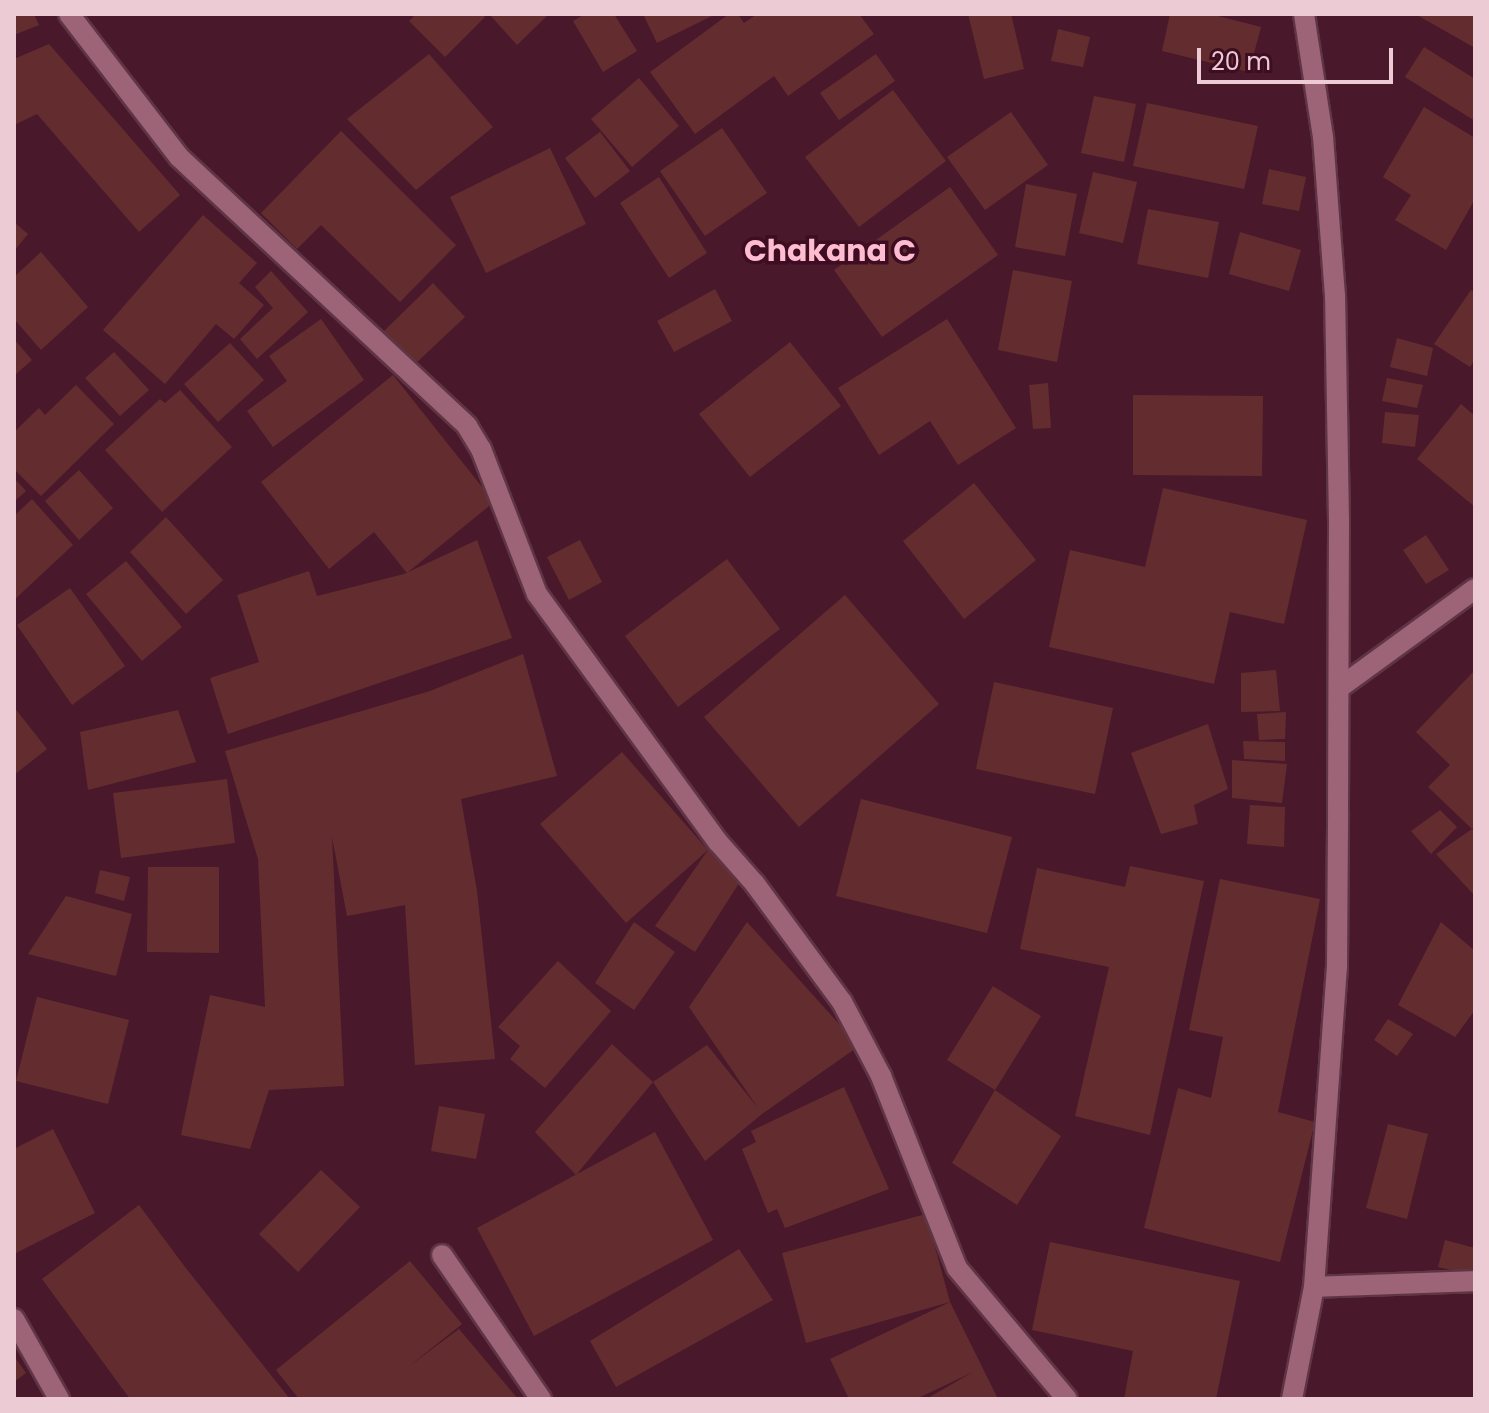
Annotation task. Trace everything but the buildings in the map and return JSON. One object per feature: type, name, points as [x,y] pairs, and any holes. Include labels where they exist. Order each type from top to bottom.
[{"type":"street","points":[[69,14],[179,157],[467,426],[481,449],[537,594],[718,842],[755,884],[842,1002],[881,1076],[957,1268],[1067,1399]]},
{"type":"street","points":[[1292,1399],[1314,1287],[1337,967],[1339,688],[1335,296],[1323,137],[1304,14]]},
{"type":"street","points":[[1339,688],[1475,589]]},
{"type":"street","points":[[442,1255],[541,1399]]},
{"type":"street","points":[[1314,1287],[1475,1281]]},
{"type":"street","points":[[14,1319],[59,1399]]},
{"type":"district","name":"Chakana C","points":[[830,251]]}]
